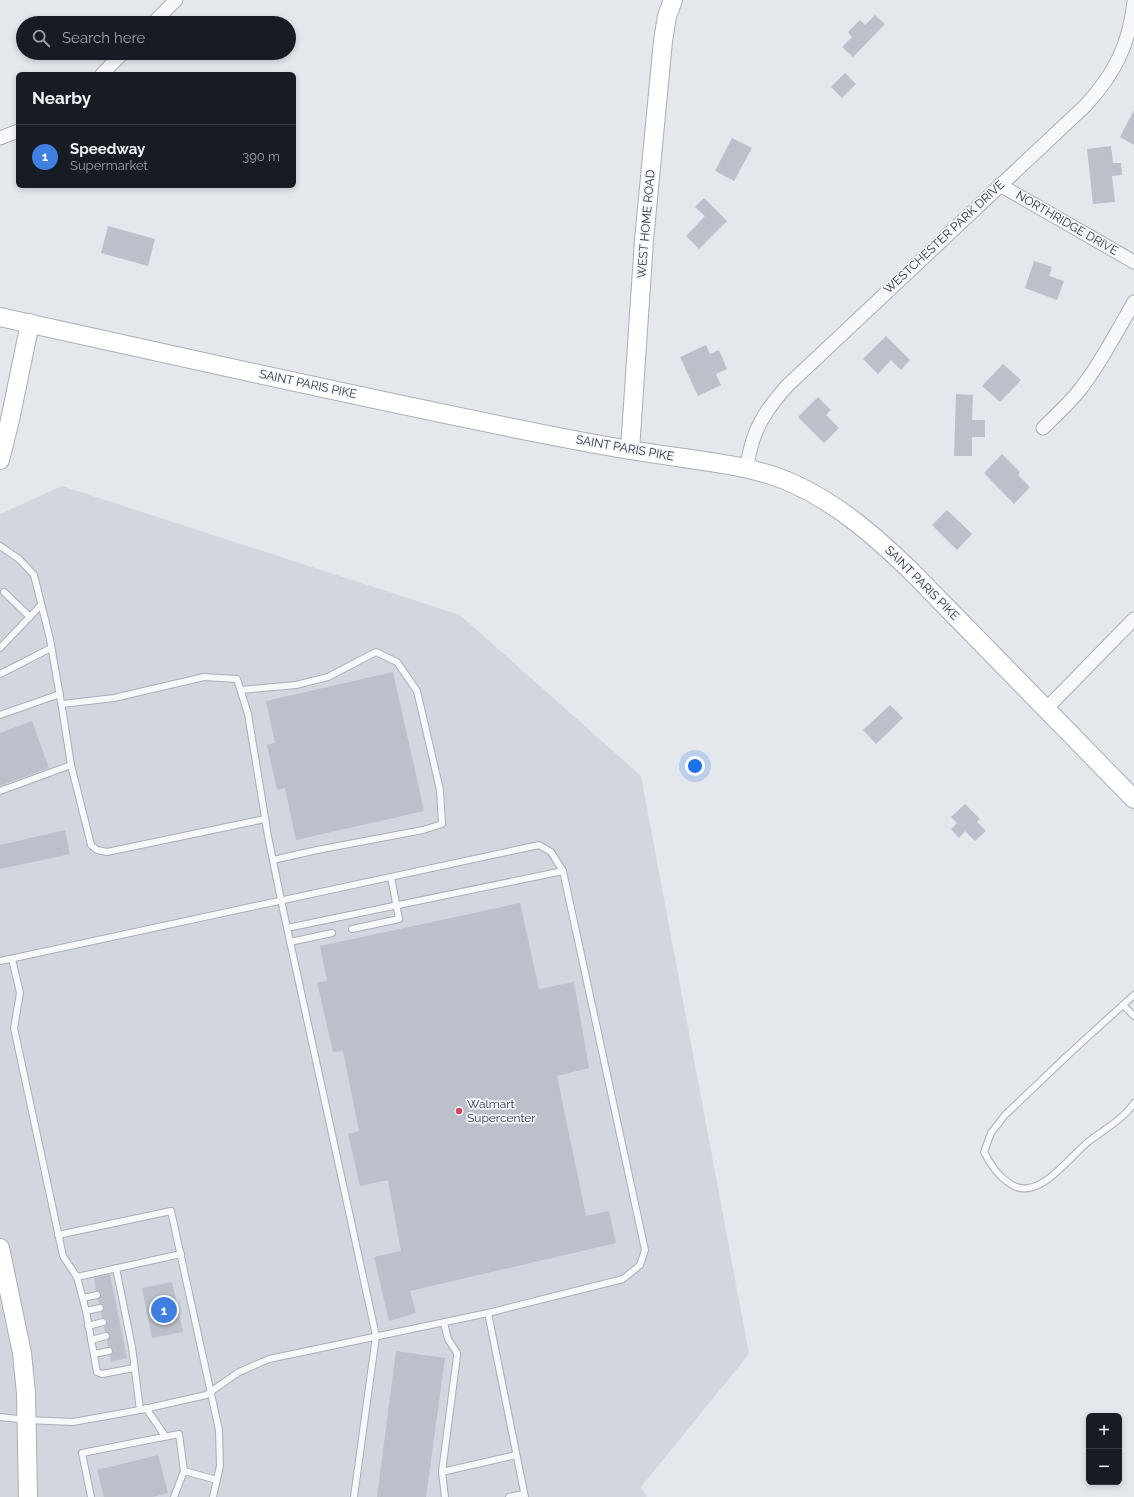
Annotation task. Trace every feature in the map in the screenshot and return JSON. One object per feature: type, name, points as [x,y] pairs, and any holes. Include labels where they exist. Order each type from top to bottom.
[{"type":"street","points":[[160,16],[176,0]]},
{"type":"street","name":"WEST HOME ROAD","points":[[630,450],[649,182],[663,41],[667,16],[673,0]]},
{"type":"street","name":"WESTCHESTER PARK DRIVE","points":[[746,468],[753,438],[761,421],[772,404],[787,386],[1086,105],[1102,88],[1114,68],[1123,48],[1132,20],[1134,2]]},
{"type":"street","points":[[104,72],[116,60]]},
{"type":"street","points":[[0,138],[16,132]]},
{"type":"street","name":"NORTHRIDGE DRIVE","points":[[1000,185],[1134,262]]},
{"type":"street","points":[[1043,428],[1065,407],[1098,365],[1134,302]]},
{"type":"street","name":"SAINT PARIS PIKE","points":[[0,317],[294,382],[543,434],[630,450],[746,468],[768,473],[794,483],[851,517],[876,538],[913,573],[1134,799]]},
{"type":"street","points":[[0,460],[10,420],[30,323]]},
{"type":"street","points":[[1046,709],[1134,619]]},
{"type":"street","points":[[0,1248],[22,1353],[26,1393],[28,1497]]},
{"type":"lane","points":[[0,546],[19,559],[34,575],[62,704],[71,765],[91,845],[97,850],[108,852],[265,819]]},
{"type":"lane","points":[[4,592],[30,617]]},
{"type":"lane","points":[[0,648],[41,605]]},
{"type":"lane","points":[[0,674],[51,648]]},
{"type":"lane","points":[[241,690],[296,685],[328,677],[376,652],[397,662],[417,691],[440,790],[442,824],[423,830],[273,860]]},
{"type":"lane","points":[[62,704],[114,698],[204,677],[237,679],[248,714],[265,819],[281,900],[376,1336],[354,1497]]},
{"type":"lane","points":[[0,715],[60,694]]},
{"type":"lane","points":[[0,791],[71,765]]},
{"type":"lane","points":[[0,961],[539,845],[551,852],[563,871],[645,1250],[640,1265],[624,1279],[488,1313],[269,1359],[239,1372],[206,1396],[73,1422],[26,1420],[0,1416]]},
{"type":"lane","points":[[287,928],[563,871]]},
{"type":"lane","points":[[352,929],[399,919],[391,877]]},
{"type":"lane","points":[[290,942],[332,933]]},
{"type":"lane","points":[[12,959],[20,993],[14,1028],[63,1256],[77,1277],[86,1311],[97,1372],[102,1374],[134,1368]]},
{"type":"lane","points":[[1134,995],[1005,1115],[991,1133],[984,1152],[995,1170],[1015,1188],[1024,1190],[1037,1186],[1047,1181],[1087,1143],[1120,1118],[1131,1108],[1134,1103]]},
{"type":"lane","points":[[1124,1005],[1134,1016]]},
{"type":"lane","points":[[58,1235],[171,1211],[218,1430],[220,1466],[213,1497]]},
{"type":"lane","points":[[77,1277],[181,1254]]},
{"type":"lane","points":[[116,1268],[127,1318],[134,1368],[143,1409],[165,1436]]},
{"type":"lane","points":[[113,1291],[121,1289]]},
{"type":"lane","points":[[83,1298],[97,1294]]},
{"type":"lane","points":[[116,1304],[124,1303]]},
{"type":"lane","points":[[86,1311],[100,1308]]},
{"type":"lane","points":[[488,1313],[524,1496],[509,1497]]},
{"type":"lane","points":[[119,1319],[127,1318]]},
{"type":"lane","points":[[88,1326],[103,1322]]},
{"type":"lane","points":[[444,1322],[448,1339],[457,1353],[442,1472],[444,1497]]},
{"type":"lane","points":[[122,1333],[129,1332]]},
{"type":"lane","points":[[91,1340],[106,1336]]},
{"type":"lane","points":[[125,1348],[132,1347]]},
{"type":"lane","points":[[94,1354],[109,1351]]},
{"type":"lane","points":[[91,1497],[82,1452],[179,1434],[184,1471],[174,1497]]},
{"type":"lane","points":[[442,1472],[516,1455]]},
{"type":"lane","points":[[184,1471],[217,1480]]},
{"type":"shaded area","points":[[62,486],[460,615],[641,776],[749,1354],[641,1487],[647,1497],[0,1497],[0,514]]},
{"type":"building","points":[[875,15],[885,24],[853,57],[842,47],[852,37],[848,32],[860,20],[865,25]]},
{"type":"building","points":[[845,73],[856,84],[842,98],[831,87]]},
{"type":"building","points":[[1134,110],[1134,145],[1120,137]]},
{"type":"building","points":[[732,138],[752,148],[734,181],[715,171]]},
{"type":"building","points":[[1111,146],[1113,163],[1121,163],[1122,175],[1112,176],[1115,202],[1093,204],[1087,149]]},
{"type":"building","points":[[704,198],[727,221],[699,249],[686,236],[705,216],[695,207]]},
{"type":"building","points":[[108,226],[155,239],[148,266],[101,253]]},
{"type":"building","points":[[1034,261],[1052,267],[1049,276],[1064,281],[1057,300],[1025,288]]},
{"type":"building","points":[[886,336],[910,360],[901,370],[891,360],[878,374],[863,359]]},
{"type":"building","points":[[706,345],[710,354],[719,350],[727,369],[716,374],[721,385],[698,396],[680,357]]},
{"type":"building","points":[[1003,364],[1021,380],[1000,402],[982,386]]},
{"type":"building","points":[[956,394],[973,395],[972,420],[985,420],[985,437],[972,437],[972,456],[954,456]]},
{"type":"building","points":[[818,397],[831,410],[826,415],[839,428],[824,443],[798,417]]},
{"type":"building","points":[[1002,454],[1020,472],[1018,475],[1030,487],[1014,504],[984,473]]},
{"type":"building","points":[[947,510],[972,534],[957,550],[932,525]]},
{"type":"building","points":[[393,672],[424,811],[296,840],[285,788],[277,790],[267,745],[275,743],[266,701]]},
{"type":"building","points":[[890,705],[903,718],[876,744],[863,730]]},
{"type":"building","points":[[32,721],[49,768],[0,786],[0,733]]},
{"type":"building","points":[[965,804],[980,819],[977,822],[986,831],[975,841],[965,831],[959,838],[951,829],[957,823],[951,817]]},
{"type":"building","points":[[65,830],[70,854],[0,869],[0,845]]},
{"type":"building","name":"Walmart Supercenter","points":[[520,903],[539,989],[574,982],[589,1068],[557,1076],[586,1216],[609,1211],[616,1243],[410,1291],[416,1313],[389,1321],[374,1257],[401,1251],[388,1180],[360,1186],[348,1134],[359,1131],[343,1051],[333,1052],[317,982],[327,981],[320,946]]},
{"type":"building","points":[[110,1274],[127,1358],[111,1362],[110,1355],[113,1353],[113,1350],[111,1347],[108,1347],[107,1340],[109,1339],[110,1335],[109,1333],[105,1332],[104,1326],[106,1325],[107,1321],[106,1319],[102,1318],[101,1312],[103,1311],[104,1307],[103,1305],[99,1304],[98,1299],[101,1297],[101,1294],[99,1291],[96,1291],[94,1278]]},
{"type":"building","points":[[172,1282],[183,1332],[152,1338],[142,1288]]},
{"type":"building","points":[[396,1351],[445,1358],[426,1497],[377,1497]]},
{"type":"building","points":[[158,1455],[168,1493],[153,1497],[104,1497],[97,1470]]},
{"type":"place","name":"Walmart Supercenter","points":[[459,1111]]},
{"type":"place","name":"Speedway","points":[[164,1310]]}]
